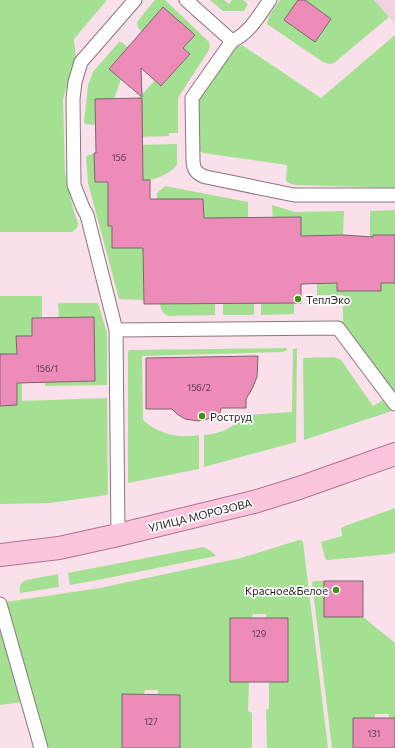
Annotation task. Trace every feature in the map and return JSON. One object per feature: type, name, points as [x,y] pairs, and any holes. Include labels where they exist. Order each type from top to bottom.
[{"type":"main road","name":"УЛИЦА МОРОЗОВА","points":[[0,555],[59,548],[254,502],[299,488],[395,454]]},
{"type":"lane","points":[[118,535],[116,330],[87,215],[74,185],[73,99],[75,82],[81,62],[135,0]]},
{"type":"lane","points":[[186,0],[232,41]]},
{"type":"lane","points":[[270,0],[247,31],[238,39],[232,41],[195,92],[192,99],[193,166],[197,173],[206,177],[294,195],[395,196]]},
{"type":"lane","points":[[116,330],[338,328],[395,404]]},
{"type":"lane","points":[[0,604],[41,748]]},
{"type":"shaded area","points":[[374,0],[395,0],[395,24],[389,17]]},
{"type":"green space","points":[[0,0],[107,0],[74,39],[76,58],[63,99],[65,173],[78,223],[77,228],[72,232],[0,232]]},
{"type":"green space","points":[[156,0],[165,0],[209,42],[210,45],[209,50],[178,98],[178,133],[169,133],[169,136],[142,137],[137,100],[155,80],[162,86],[190,54],[183,48],[195,35],[163,7],[147,26],[148,36],[138,28],[137,22]]},
{"type":"green space","points":[[210,0],[224,0],[229,4],[232,0],[243,0],[248,4],[244,11],[223,11]]},
{"type":"green space","points":[[280,0],[374,0],[389,17],[334,63],[329,64],[323,62],[267,24],[270,15]]},
{"type":"green space","points":[[395,35],[395,188],[296,185],[286,181],[287,165],[203,153],[200,151],[198,146],[198,100],[234,48],[242,45],[321,98]]},
{"type":"green space","points":[[119,42],[128,47],[109,68],[121,79],[114,99],[95,99],[95,125],[85,124],[88,85],[93,72]]},
{"type":"green space","points":[[177,144],[177,164],[172,170],[154,179],[137,180],[143,145]]},
{"type":"green space","points":[[95,153],[95,182],[113,182],[108,200],[108,226],[112,226],[112,248],[143,248],[144,300],[119,299],[88,183],[86,157]]},
{"type":"green space","points":[[165,186],[248,202],[248,218],[204,225],[203,199],[157,199],[157,193]]},
{"type":"green space","points":[[272,205],[295,212],[344,211],[343,235],[317,236],[301,239],[301,217],[276,217],[276,224],[273,224]]},
{"type":"green space","points":[[395,210],[395,235],[374,235],[373,243],[370,243],[370,211]]},
{"type":"green space","points":[[317,283],[337,283],[338,291],[381,291],[381,283],[395,283],[395,396],[343,326],[343,295],[317,295]]},
{"type":"green space","points":[[0,296],[42,296],[42,317],[32,318],[32,336],[16,337],[17,354],[0,354]]},
{"type":"green space","points":[[58,303],[98,303],[107,333],[107,385],[45,386],[45,382],[95,381],[94,317],[59,317]]},
{"type":"green space","points":[[254,303],[254,315],[223,315],[223,304]]},
{"type":"green space","points":[[261,303],[294,303],[294,314],[261,315]]},
{"type":"green space","points":[[160,304],[215,304],[215,315],[169,316],[163,312]]},
{"type":"green space","points":[[287,348],[287,350],[283,352],[142,356],[143,420],[155,429],[176,436],[199,435],[199,469],[128,483],[129,350]]},
{"type":"green space","points":[[297,348],[296,442],[204,467],[204,435],[227,429],[237,423],[245,415],[292,412],[293,349]]},
{"type":"green space","points":[[334,357],[341,360],[373,406],[383,400],[392,411],[304,440],[303,358]]},
{"type":"green space","points":[[17,382],[22,382],[22,401],[107,398],[107,495],[50,503],[0,504],[0,406],[17,405]]},
{"type":"green space","points":[[395,508],[395,552],[391,554],[327,560],[325,558],[321,542],[342,536],[341,528],[345,526]]},
{"type":"green space","points":[[299,540],[303,542],[328,748],[267,748],[266,710],[269,709],[269,682],[288,682],[288,618],[266,618],[266,614],[253,614],[252,618],[230,618],[230,682],[249,682],[248,711],[252,713],[252,748],[180,748],[180,695],[158,694],[158,690],[145,690],[122,748],[45,748],[5,604],[6,602],[100,588],[241,558]]},
{"type":"green space","points":[[203,547],[211,551],[216,556],[70,585],[68,573]]},
{"type":"green space","points":[[58,574],[59,587],[20,593],[20,585],[26,580]]},
{"type":"green space","points":[[324,581],[324,617],[363,617],[395,643],[395,718],[389,718],[389,714],[375,714],[375,718],[353,748],[332,748],[312,582]]},
{"type":"green space","points":[[3,630],[22,702],[0,705],[0,633]]},
{"type":"building","points":[[298,0],[305,0],[331,19],[315,42],[284,20]]},
{"type":"building","points":[[163,7],[195,35],[183,48],[190,54],[161,86],[141,68],[142,97],[109,69]]},
{"type":"building","points":[[142,98],[143,180],[150,180],[150,199],[203,199],[204,218],[301,217],[301,236],[343,235],[373,237],[373,235],[395,235],[395,283],[381,283],[381,291],[337,291],[337,283],[301,284],[301,303],[144,304],[143,248],[112,248],[112,226],[108,226],[108,182],[95,182],[94,153],[96,153],[95,99]]},
{"type":"building","points":[[94,317],[95,381],[17,383],[17,405],[0,406],[0,354],[17,354],[16,336],[32,336],[32,318]]},
{"type":"building","points":[[258,356],[257,377],[246,399],[246,408],[221,408],[220,413],[216,416],[198,421],[185,419],[172,409],[146,409],[146,358]]},
{"type":"building","points":[[324,581],[363,581],[363,617],[324,617]]},
{"type":"building","points":[[230,618],[288,618],[288,682],[230,682]]},
{"type":"building","points":[[122,694],[180,695],[180,748],[122,748]]},
{"type":"building","points":[[353,718],[395,718],[395,748],[353,748]]},
{"type":"place","name":"ТеплЭко","points":[[298,299]]},
{"type":"place","name":"Роструд","points":[[202,416]]},
{"type":"place","name":"Красное&Белое","points":[[336,590]]}]
